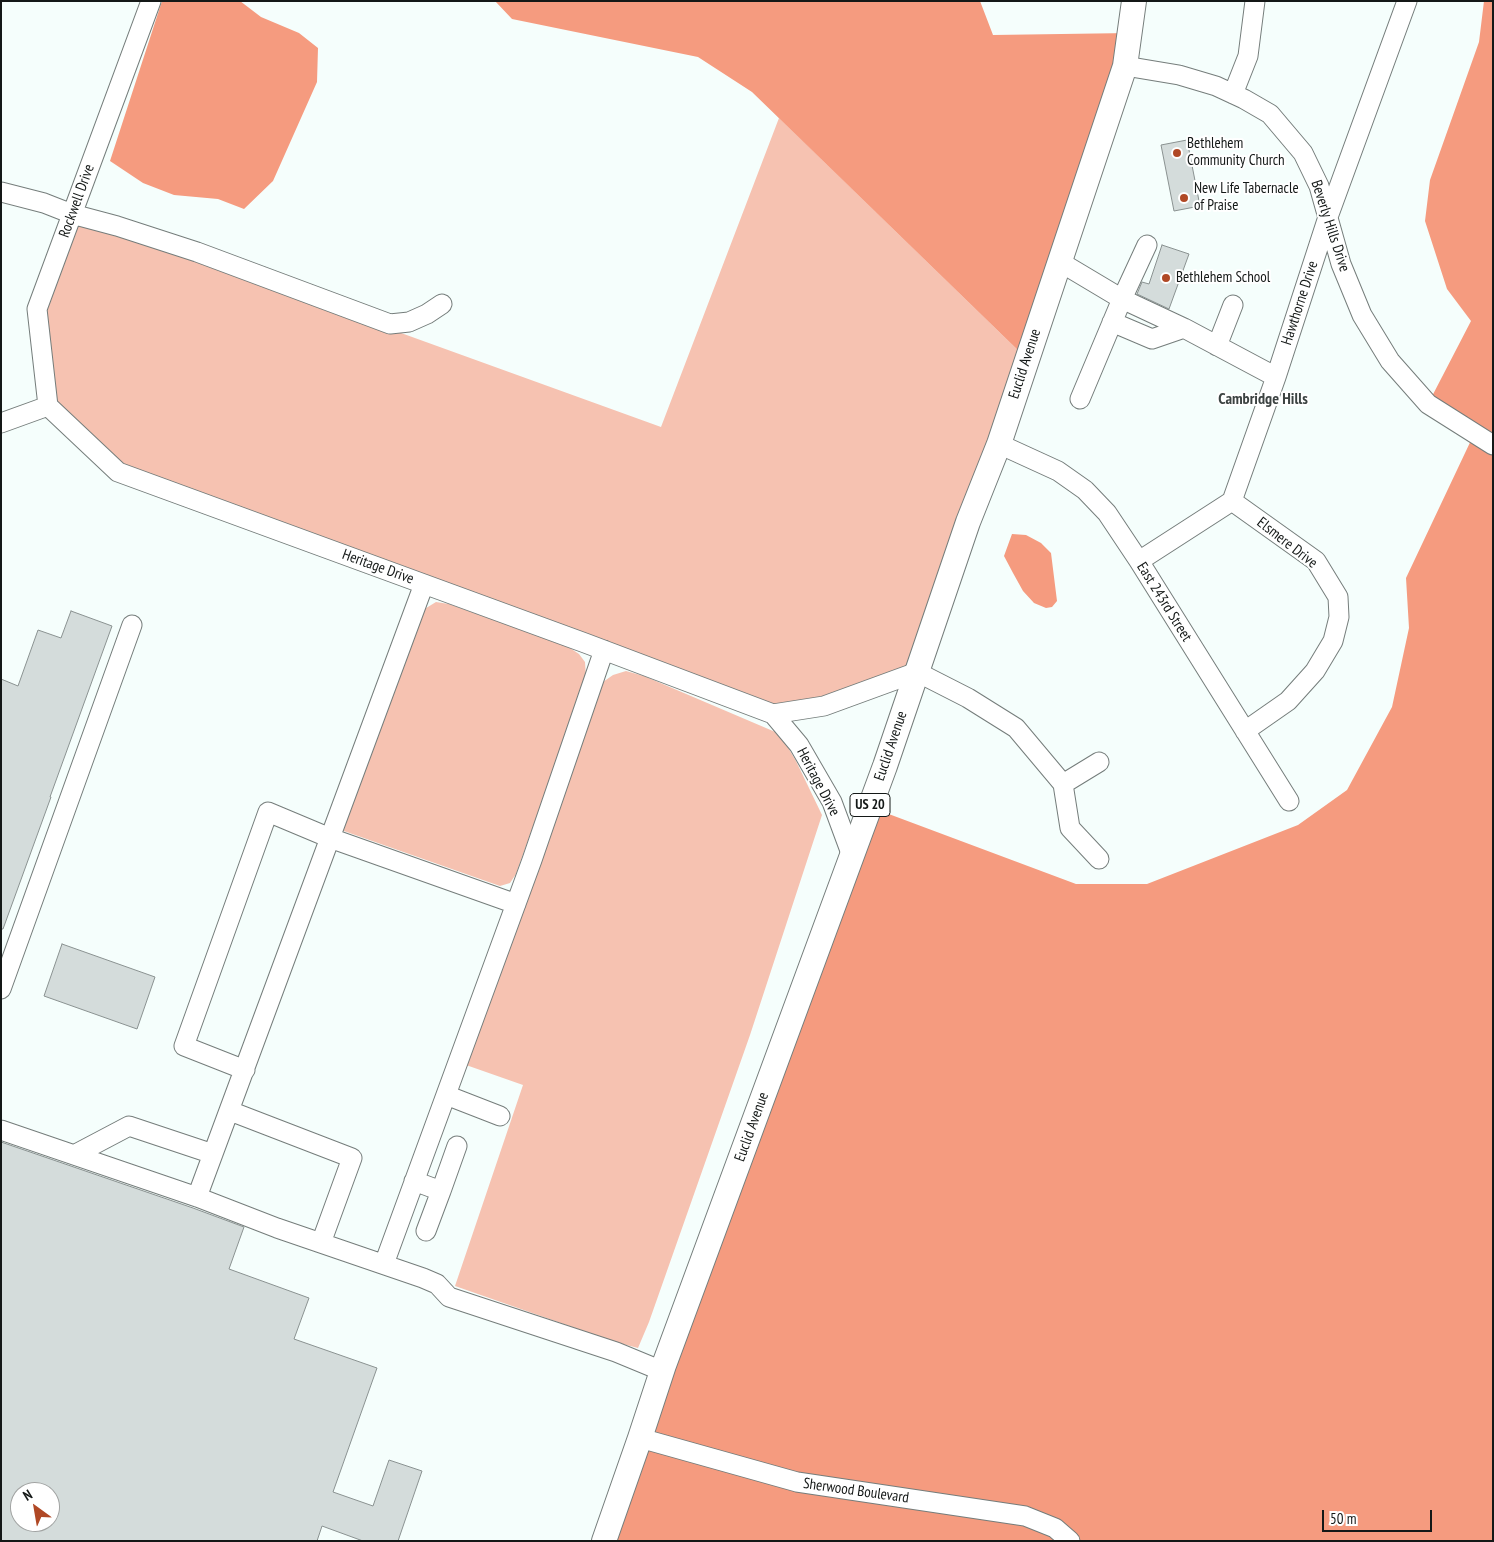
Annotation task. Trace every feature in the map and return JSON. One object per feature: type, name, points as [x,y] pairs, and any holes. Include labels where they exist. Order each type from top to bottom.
[{"type":"main road","name":"Euclid Avenue","points":[[604,1541],[662,1371],[885,766],[968,522],[999,444],[1125,66],[1134,1]]},
{"type":"street","name":"Rockwell Drive","points":[[48,406],[37,309],[151,1]]},
{"type":"street","points":[[1233,94],[1248,56],[1254,1]]},
{"type":"street","name":"Hawthorne Drive","points":[[1232,501],[1276,377],[1328,217],[1407,1]]},
{"type":"street","name":"Beverly Hills Drive","points":[[1125,66],[1179,75],[1216,86],[1270,114],[1304,153],[1319,186],[1341,264],[1362,315],[1390,361],[1428,404],[1493,445]]},
{"type":"street","points":[[1,192],[44,203],[72,214],[117,226],[197,252],[390,324],[409,322],[427,314],[442,304]]},
{"type":"street","points":[[1080,399],[1147,245]]},
{"type":"street","points":[[1060,262],[1122,299],[1184,328],[1276,377]]},
{"type":"street","points":[[1217,346],[1233,306]]},
{"type":"street","points":[[1112,322],[1152,339],[1184,328]]},
{"type":"street","points":[[1,423],[48,406]]},
{"type":"street","name":"Heritage Drive","points":[[48,406],[118,472],[773,714],[799,745],[832,802],[852,856]]},
{"type":"street","name":"East 243rd Street","points":[[999,444],[1058,471],[1085,490],[1107,513],[1289,801]]},
{"type":"street","points":[[1139,561],[1232,501]]},
{"type":"street","name":"Elsmere Drive","points":[[1232,501],[1316,561],[1338,597],[1339,617],[1333,641],[1315,671],[1288,701],[1245,731]]},
{"type":"street","points":[[197,1197],[424,584]]},
{"type":"street","points":[[1,990],[132,624]]},
{"type":"street","points":[[384,1264],[516,904],[604,650]]},
{"type":"street","points":[[917,672],[968,698],[1016,728],[1063,784],[1070,828],[1099,859]]},
{"type":"street","name":"Heritage Drive","points":[[773,714],[824,706],[917,672]]},
{"type":"street","points":[[1063,784],[1099,762]]},
{"type":"street","points":[[245,1070],[184,1046],[268,812],[330,838],[516,904]]},
{"type":"street","points":[[446,1095],[500,1116]]},
{"type":"street","points":[[230,1111],[352,1158],[321,1243]]},
{"type":"street","points":[[74,1155],[129,1126],[213,1154]]},
{"type":"street","points":[[1,1130],[384,1264],[437,1284],[449,1297],[616,1352],[662,1371]]},
{"type":"street","points":[[426,1231],[457,1146]]},
{"type":"street","points":[[414,1181],[441,1191]]},
{"type":"street","name":"Sherwood Boulevard","points":[[640,1438],[797,1482],[1025,1516],[1055,1528],[1070,1541]]},
{"type":"shaded area","points":[[162,1],[240,1],[261,17],[299,33],[318,48],[317,82],[273,181],[244,209],[218,199],[174,195],[143,183],[110,161]]},
{"type":"shaded area","points":[[495,1],[980,1],[993,35],[1130,33],[1027,359],[752,92],[698,57],[512,19]]},
{"type":"shaded area","points":[[1484,1],[1493,1],[1493,1541],[604,1541],[870,807],[1076,884],[1147,884],[1298,825],[1347,790],[1392,707],[1409,628],[1406,578],[1474,434],[1428,404],[1471,321],[1447,289],[1425,221],[1430,180],[1479,42]]},
{"type":"shaded area","points":[[779,118],[1027,359],[917,672],[773,714],[118,472],[48,406],[37,309],[72,214],[661,427]]},
{"type":"shaded area","points":[[1012,534],[1026,535],[1041,543],[1051,553],[1057,601],[1052,607],[1046,608],[1034,603],[1023,591],[1013,573],[1004,556]]},
{"type":"shaded area","points":[[436,602],[449,604],[567,646],[579,654],[585,662],[586,677],[516,874],[510,883],[500,886],[341,830],[418,613]]},
{"type":"shaded area","points":[[626,671],[644,676],[780,734],[796,761],[822,815],[750,1035],[649,1322],[638,1348],[615,1342],[455,1286],[523,1085],[466,1065],[594,700],[603,682],[613,675]]},
{"type":"building","points":[[1187,140],[1200,206],[1174,211],[1161,145]]},
{"type":"building","points":[[1162,245],[1189,254],[1169,309],[1137,294],[1142,282],[1149,284]]},
{"type":"building","points":[[71,611],[112,626],[3,929],[1,929],[1,679],[18,686],[38,630],[61,638]]},
{"type":"building","points":[[62,944],[155,977],[137,1029],[44,996]]},
{"type":"building","points":[[1,1142],[244,1227],[229,1269],[309,1298],[294,1339],[377,1368],[333,1492],[373,1506],[389,1460],[422,1471],[398,1541],[363,1541],[322,1526],[317,1541],[1,1541]]},
{"type":"place","name":"Bethlehem Community Church","points":[[1177,153]]},
{"type":"place","name":"New Life Tabernacle of Praise","points":[[1184,198]]},
{"type":"place","name":"Bethlehem School","points":[[1166,278]]},
{"type":"district","name":"Cambridge Hills","points":[[1263,399]]}]
